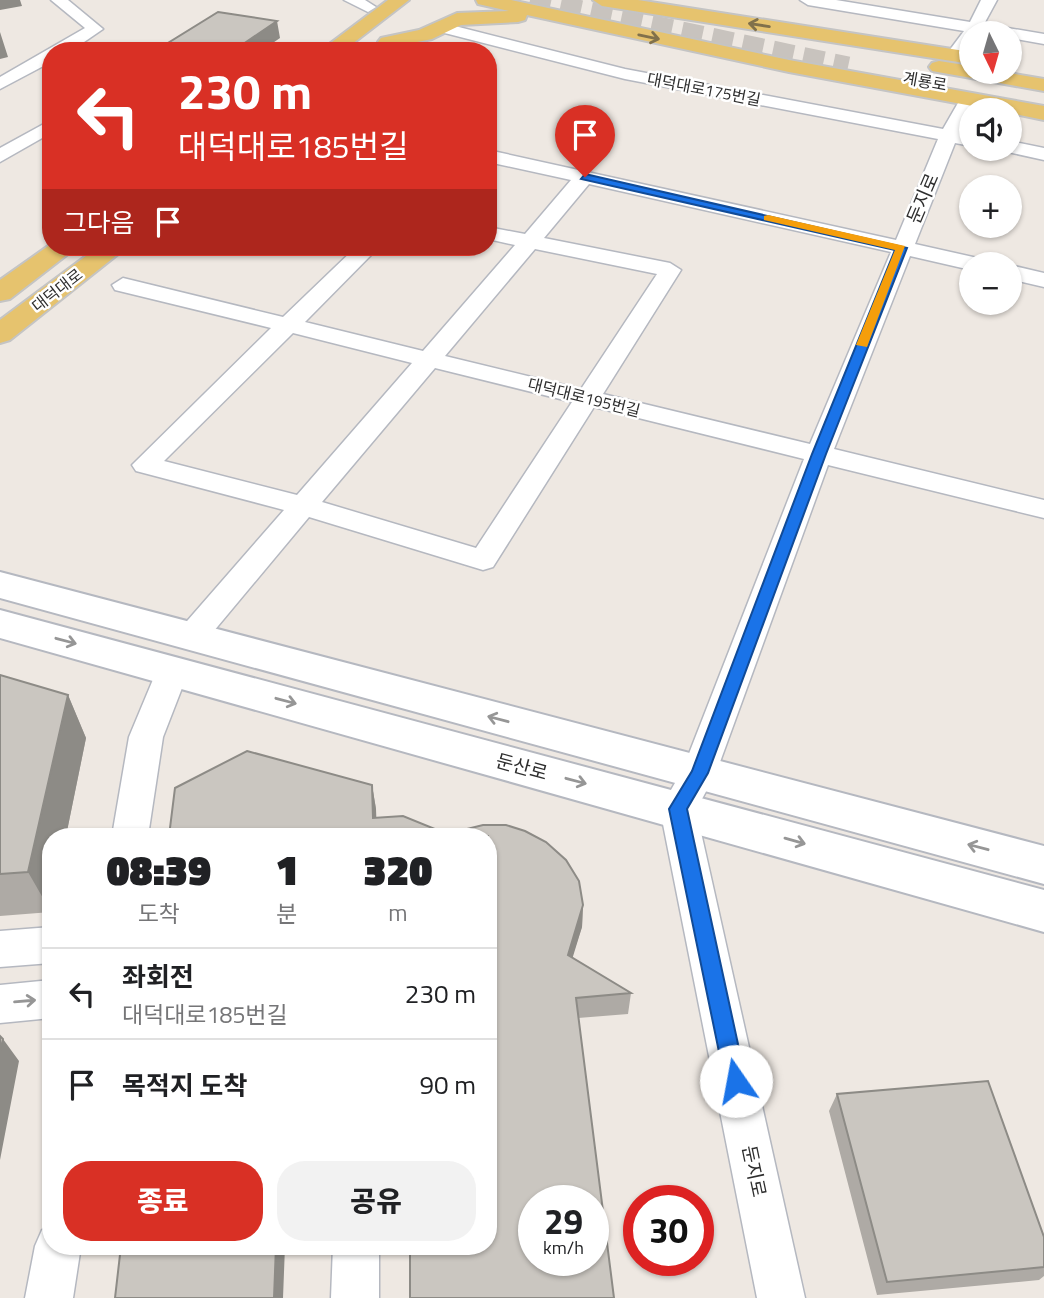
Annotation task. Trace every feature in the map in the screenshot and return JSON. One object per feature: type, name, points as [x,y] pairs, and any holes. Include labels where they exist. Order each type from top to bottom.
[{"type":"main road","points":[[337,42],[365,8],[400,0]]},
{"type":"main road","points":[[485,0],[789,66],[959,98]]},
{"type":"main road","points":[[602,0],[959,56]]},
{"type":"main road","points":[[621,0],[699,16]]},
{"type":"main road","points":[[398,42],[425,35],[434,19],[502,15],[582,23]]},
{"type":"main road","points":[[789,66],[774,52],[778,46],[796,40],[842,38]]},
{"type":"main road","name":"계룡로","points":[[1044,85],[853,60],[1044,103]]},
{"type":"main road","points":[[1022,66],[1044,70]]},
{"type":"main road","points":[[1022,109],[1044,113]]},
{"type":"main road","name":"대덕대로","points":[[0,293],[51,256]]},
{"type":"main road","name":"대덕대로","points":[[0,334],[102,256]]},
{"type":"street","points":[[59,0],[95,29],[74,42]]},
{"type":"street","points":[[808,0],[959,24]]},
{"type":"street","points":[[978,21],[989,0]]},
{"type":"street","name":"대덕대로175번길","points":[[434,19],[625,74],[959,137]]},
{"type":"street","points":[[1022,35],[1044,39]]},
{"type":"street","points":[[0,84],[42,60]]},
{"type":"street","points":[[30,67],[42,69]]},
{"type":"street","points":[[0,156],[42,130]]},
{"type":"street","name":"둔지로","points":[[781,1298],[678,809],[699,773],[819,454],[901,248],[959,139]]},
{"type":"street","points":[[1022,149],[1044,154]]},
{"type":"street","points":[[497,158],[959,261]]},
{"type":"street","points":[[131,828],[146,737],[183,653],[303,506],[585,177]]},
{"type":"street","points":[[359,256],[145,465],[303,506],[483,560],[670,270],[497,235]]},
{"type":"street","points":[[1022,275],[1044,280]]},
{"type":"street","name":"대덕대로195번길","points":[[123,285],[1044,509]]},
{"type":"street","name":"둔산로","points":[[0,585],[183,653],[678,809],[1044,911]]},
{"type":"street","name":"둔산로","points":[[0,624],[183,653],[699,773],[1044,865]]},
{"type":"street","points":[[0,949],[42,946]]},
{"type":"street","points":[[0,1004],[42,1000]]},
{"type":"street","points":[[49,1298],[56,1255]]},
{"type":"street","points":[[355,1298],[356,1255]]},
{"type":"building","points":[[218,12],[277,21],[246,42],[170,42]]},
{"type":"building","points":[[0,675],[68,695],[28,872],[0,874]]},
{"type":"building","points":[[247,751],[372,785],[373,818],[403,816],[432,828],[170,828],[175,788]]},
{"type":"building","points":[[506,825],[525,831],[546,842],[566,860],[579,881],[583,905],[568,955],[631,993],[576,998],[600,1185],[518,1185],[518,1276],[609,1276],[609,1259],[614,1298],[410,1298],[410,1255],[497,1255],[497,828],[471,828]]},
{"type":"building","points":[[988,1081],[1044,1237],[1044,1267],[887,1282],[837,1094]]},
{"type":"building","points":[[120,1255],[276,1255],[274,1298],[115,1298]]},
{"type":"tunnel","points":[[530,0],[848,67]]},
{"type":"slow traffic","points":[[768,218],[901,248],[863,345]]},
{"type":"route","points":[[585,177],[901,248],[819,454],[699,773],[678,809],[736,1081]]}]
